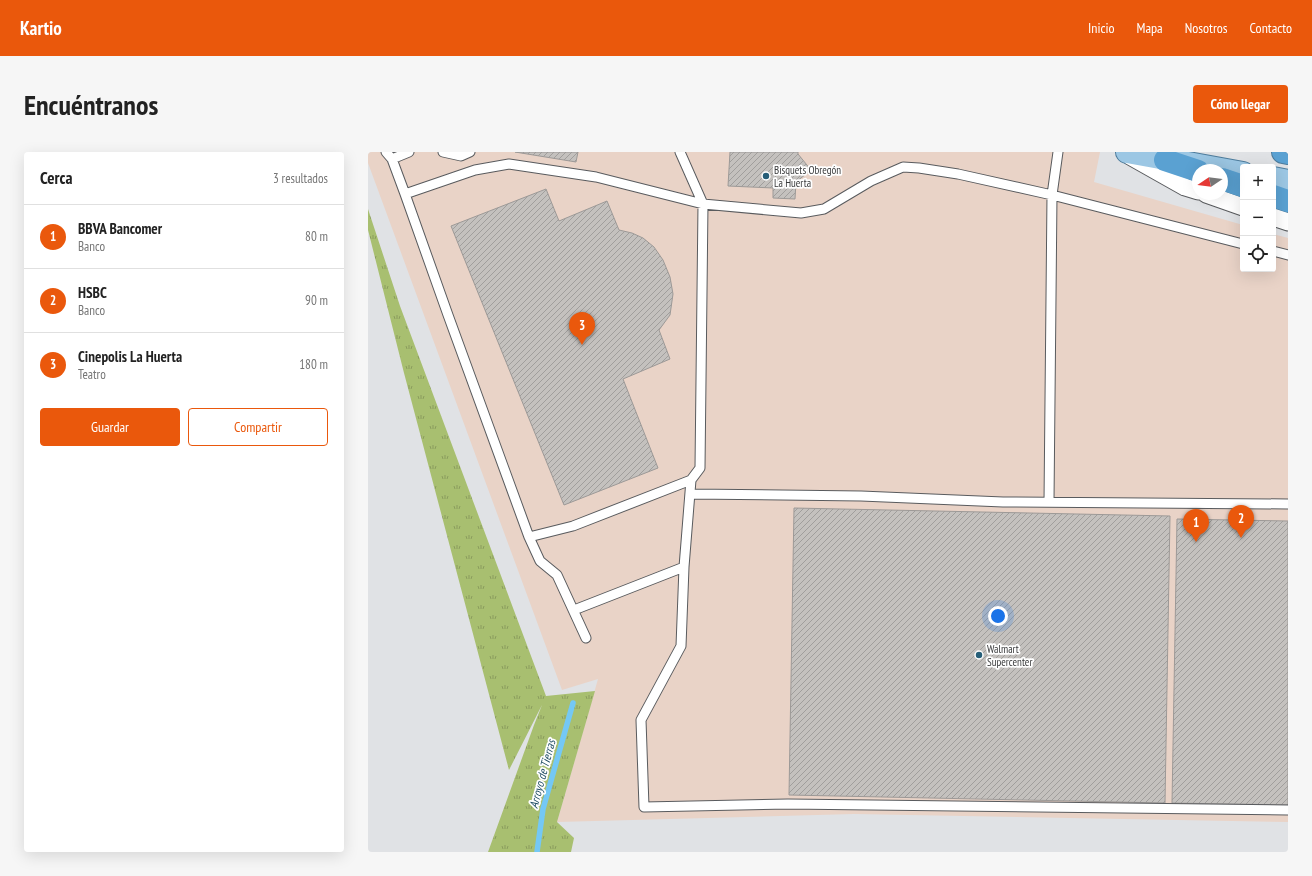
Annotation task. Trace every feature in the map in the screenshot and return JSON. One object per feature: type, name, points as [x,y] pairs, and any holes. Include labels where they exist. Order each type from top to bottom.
[{"type":"highway","points":[[1283,152],[1288,153]]},
{"type":"highway","points":[[1165,160],[1192,169]]},
{"type":"highway","points":[[1228,181],[1240,185]]},
{"type":"highway","points":[[1276,197],[1288,201]]},
{"type":"main road","points":[[1127,152],[1165,160],[1240,172]]},
{"type":"main road","points":[[1276,179],[1288,182]]},
{"type":"street","points":[[1123,152],[1185,187],[1192,189]]},
{"type":"street","points":[[1223,200],[1240,206]]},
{"type":"street","points":[[1276,218],[1288,222]]},
{"type":"lane","points":[[409,152],[389,155],[405,194],[529,537],[540,561],[557,575],[586,638]]},
{"type":"lane","points":[[443,152],[461,156],[470,152]]},
{"type":"lane","points":[[529,537],[573,526],[691,480],[700,468],[703,204],[680,152]]},
{"type":"lane","points":[[1049,502],[1052,195],[1058,152]]},
{"type":"lane","points":[[405,194],[475,170],[509,164],[596,177],[703,204],[801,213],[824,209],[871,181],[903,167],[958,174],[1052,195],[1240,243]]},
{"type":"lane","points":[[1276,252],[1288,255]]},
{"type":"lane","points":[[691,480],[684,567],[681,646],[641,720],[644,807],[788,804],[1288,810]]},
{"type":"lane","points":[[690,494],[861,496],[1003,502],[1288,504]]},
{"type":"lane","points":[[574,610],[684,567]]},
{"type":"shaded area","points":[[368,152],[1100,152],[1094,182],[1240,224],[1240,272],[1276,272],[1276,235],[1288,238],[1288,822],[854,814],[557,822],[598,679],[562,690],[368,163]]},
{"type":"green space","points":[[368,209],[400,306],[546,696],[595,691],[557,822],[574,838],[571,852],[488,852],[542,705],[509,770],[404,373],[368,230]]},
{"type":"building","points":[[515,152],[578,152],[576,162]]},
{"type":"building","name":"Bisquets Obregón La Huerta","points":[[730,152],[798,152],[811,170],[796,182],[795,199],[773,198],[773,188],[728,186]]},
{"type":"building","points":[[546,189],[559,221],[607,201],[619,230],[632,233],[643,238],[654,247],[663,260],[670,277],[673,294],[670,315],[659,330],[670,359],[623,379],[658,468],[564,505],[451,226]]},
{"type":"building","name":"Walmart Supercenter","points":[[794,508],[1170,516],[1165,803],[789,795]]},
{"type":"building","points":[[1177,519],[1288,521],[1288,805],[1172,803]]},
{"type":"waterway","name":"Arroyo de Tierras","points":[[537,852],[543,809],[573,703]]},
{"type":"place","name":"Bisquets Obregón La Huerta","points":[[766,176]]},
{"type":"place","name":"Cinepolis La Huerta","points":[[582,345]]},
{"type":"place","name":"HSBC","points":[[1241,538]]},
{"type":"place","name":"BBVA Bancomer","points":[[1196,542]]},
{"type":"place","name":"Walmart Supercenter","points":[[979,655]]}]
